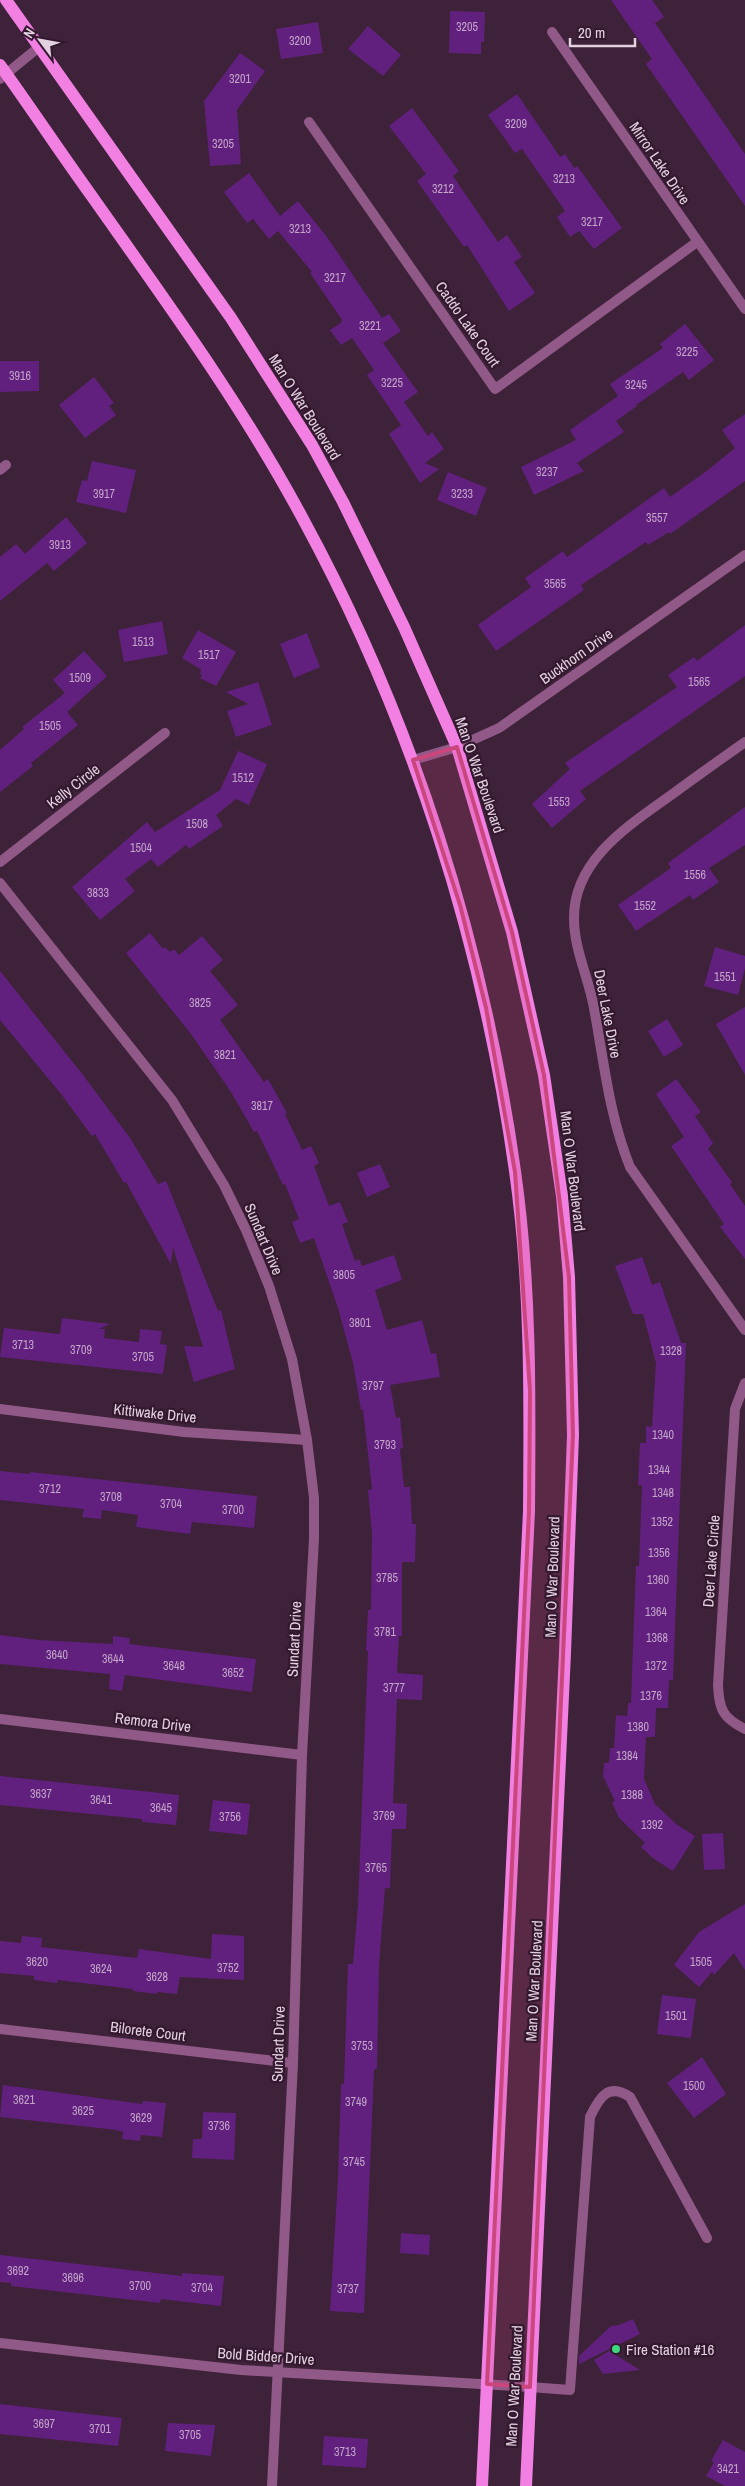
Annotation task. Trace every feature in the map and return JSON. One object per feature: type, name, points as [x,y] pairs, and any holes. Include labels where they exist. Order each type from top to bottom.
[{"type":"main road","name":"Man O War Boulevard","points":[[6,0],[230,318],[312,445],[343,502],[404,627],[456,747],[512,932],[544,1075],[562,1196],[569,1277],[573,1381],[573,1455],[566,1653],[526,2486]]},
{"type":"main road","name":"Man O War Boulevard","points":[[2,73],[149,277],[267,454],[305,521],[360,633],[413,760],[455,889],[486,1008],[515,1172],[524,1272],[530,1391],[529,1510],[482,2486]]},
{"type":"street","name":"Mirror Lake Drive","points":[[552,32],[745,309]]},
{"type":"street","points":[[2,73],[39,47]]},
{"type":"street","name":"Caddo Lake Court","points":[[309,122],[495,389],[697,242]]},
{"type":"street","name":"Buckhorn Drive","points":[[413,760],[456,747],[499,728],[745,556]]},
{"type":"street","name":"Kelly Circle","points":[[0,862],[165,733]]},
{"type":"street","name":"Deer Lake Drive","points":[[745,742],[621,831],[600,854],[586,876],[576,898],[574,919],[594,1007],[612,1114],[618,1138],[630,1167],[745,1330]]},
{"type":"street","name":"Sundart Drive","points":[[0,883],[172,1100],[224,1185],[246,1230],[269,1286],[292,1359],[307,1440],[314,1498],[314,1539],[302,1755],[293,2063],[272,2486]]},
{"type":"street","name":"Deer Lake Circle","points":[[745,1383],[735,1409],[718,1685],[719,1704],[724,1714],[733,1723],[745,1729]]},
{"type":"street","name":"Kittiwake Drive","points":[[0,1409],[184,1432],[307,1440]]},
{"type":"street","name":"Remora Drive","points":[[0,1720],[302,1755]]},
{"type":"street","name":"Bilorete Court","points":[[0,2029],[293,2063]]},
{"type":"street","name":"Bold Bidder Drive","points":[[0,2343],[277,2373],[570,2390],[590,2117],[599,2099],[611,2091],[621,2091],[630,2097],[707,2238]]},
{"type":"highlighted area","points":[[457,747],[512,932],[544,1075],[569,1277],[573,1435],[530,2387],[487,2384],[529,1511],[530,1391],[515,1172],[486,1008],[460,905],[413,760]]},
{"type":"building","points":[[611,0],[652,0],[664,17],[655,23],[745,154],[745,206],[646,64],[652,59]]},
{"type":"building","points":[[450,11],[485,12],[484,42],[481,42],[481,54],[449,53]]},
{"type":"building","points":[[318,22],[323,53],[281,59],[276,29]]},
{"type":"building","points":[[368,26],[401,55],[383,76],[348,49]]},
{"type":"building","points":[[240,53],[265,71],[237,110],[241,164],[210,166],[204,101]]},
{"type":"building","points":[[517,94],[560,157],[565,154],[574,168],[577,166],[622,228],[594,249],[579,231],[570,237],[557,217],[565,211],[522,149],[515,153],[488,115]]},
{"type":"building","points":[[412,108],[459,171],[453,176],[498,242],[507,235],[522,257],[514,262],[535,293],[509,311],[467,245],[464,247],[417,181],[426,174],[389,126]]},
{"type":"building","points":[[249,173],[280,216],[298,201],[327,237],[382,318],[389,314],[401,331],[383,343],[418,392],[404,402],[428,436],[432,432],[444,449],[425,463],[439,469],[420,483],[389,434],[401,425],[367,375],[374,370],[352,338],[341,345],[330,330],[341,323],[342,320],[310,273],[312,272],[278,231],[269,239],[253,219],[247,223],[224,192]]},
{"type":"building","points":[[685,324],[714,360],[689,380],[683,372],[616,421],[624,432],[577,463],[584,471],[534,495],[521,467],[576,440],[570,430],[618,396],[610,384],[663,348],[660,344]]},
{"type":"building","points":[[0,361],[39,361],[39,391],[0,392]]},
{"type":"building","points":[[94,377],[114,403],[109,406],[116,415],[85,438],[59,405]]},
{"type":"building","points":[[745,414],[745,481],[670,534],[669,532],[648,545],[646,542],[581,585],[584,590],[496,651],[478,625],[531,587],[525,578],[563,551],[567,557],[664,488],[670,497],[708,470],[735,448],[722,430]]},
{"type":"building","points":[[92,461],[136,470],[126,513],[76,502],[82,480],[87,481]]},
{"type":"building","points":[[448,472],[487,488],[476,516],[437,500]]},
{"type":"building","points":[[66,517],[87,543],[54,571],[47,563],[0,601],[0,557],[16,544],[25,554]]},
{"type":"building","points":[[162,621],[168,654],[124,662],[118,630]]},
{"type":"building","points":[[745,625],[745,676],[580,791],[586,799],[552,828],[532,804],[570,769],[565,763],[677,687],[668,675],[694,657],[697,661]]},
{"type":"building","points":[[198,630],[236,652],[216,686],[200,678],[202,675],[199,673],[202,670],[182,658]]},
{"type":"building","points":[[307,633],[320,667],[294,678],[280,644]]},
{"type":"building","points":[[84,651],[107,676],[67,712],[78,725],[31,763],[33,766],[0,792],[0,750],[24,729],[22,727],[65,693],[53,680]]},
{"type":"building","points":[[258,682],[272,725],[236,737],[227,711],[248,704],[226,692]]},
{"type":"building","points":[[238,751],[267,764],[249,805],[236,799],[216,815],[223,826],[189,849],[186,845],[158,867],[151,859],[125,879],[135,891],[100,920],[72,887],[147,822],[155,832],[220,790]]},
{"type":"building","points":[[745,807],[745,845],[709,868],[719,882],[693,900],[690,895],[636,931],[618,905],[671,868],[668,863]]},
{"type":"building","points":[[150,933],[163,949],[165,947],[170,952],[174,949],[179,955],[202,936],[223,960],[210,971],[238,1005],[220,1020],[264,1082],[268,1079],[287,1113],[285,1114],[302,1150],[311,1146],[319,1163],[314,1166],[329,1206],[340,1202],[348,1222],[342,1224],[355,1261],[359,1259],[362,1266],[394,1255],[402,1280],[375,1290],[387,1330],[422,1320],[431,1354],[436,1353],[440,1377],[390,1385],[396,1418],[400,1417],[403,1448],[400,1449],[404,1487],[410,1487],[412,1524],[416,1524],[415,1562],[402,1562],[402,1636],[399,1636],[397,1670],[398,1673],[423,1675],[422,1700],[397,1699],[393,1803],[407,1804],[406,1829],[392,1829],[390,1888],[385,1888],[379,1965],[377,2069],[374,2069],[364,2313],[330,2311],[338,2179],[341,2084],[344,2084],[348,1964],[353,1964],[358,1905],[368,1651],[366,1651],[368,1610],[371,1610],[372,1533],[368,1490],[372,1489],[363,1410],[361,1410],[353,1363],[338,1308],[314,1238],[300,1243],[292,1222],[299,1219],[285,1184],[283,1185],[257,1131],[254,1132],[231,1092],[191,1034],[126,953]]},
{"type":"building","points":[[715,947],[745,956],[745,968],[738,995],[704,986]]},
{"type":"building","points":[[0,971],[83,1075],[130,1138],[158,1184],[166,1181],[218,1311],[221,1310],[235,1369],[194,1382],[184,1346],[203,1347],[173,1247],[171,1264],[126,1182],[124,1183],[95,1134],[92,1136],[61,1094],[0,1020]]},
{"type":"building","points":[[745,1007],[745,1075],[716,1024]]},
{"type":"building","points":[[667,1019],[683,1045],[664,1057],[648,1031]]},
{"type":"building","points":[[676,1079],[701,1112],[695,1116],[713,1143],[708,1149],[732,1182],[730,1184],[745,1206],[745,1259],[720,1227],[724,1224],[671,1146],[684,1137],[656,1094]]},
{"type":"building","points":[[380,1164],[390,1187],[367,1197],[357,1173]]},
{"type":"building","points":[[642,1257],[652,1285],[660,1282],[681,1343],[686,1343],[673,1680],[669,1680],[668,1708],[656,1708],[655,1737],[646,1737],[644,1779],[655,1804],[676,1824],[695,1836],[673,1871],[654,1859],[641,1847],[645,1843],[619,1818],[612,1802],[615,1801],[603,1776],[604,1763],[609,1763],[610,1748],[614,1748],[616,1715],[627,1716],[628,1703],[631,1703],[636,1566],[639,1566],[642,1485],[638,1485],[640,1443],[646,1443],[646,1426],[652,1427],[656,1363],[643,1314],[633,1314],[615,1266]]},
{"type":"building","points":[[62,1318],[110,1324],[99,1329],[105,1329],[104,1338],[139,1342],[140,1329],[162,1331],[160,1344],[167,1345],[163,1374],[0,1357],[4,1328],[60,1334]]},
{"type":"building","points":[[0,1471],[30,1474],[30,1472],[257,1496],[254,1528],[192,1522],[190,1534],[136,1527],[138,1515],[102,1510],[101,1519],[82,1517],[84,1509],[0,1500]]},
{"type":"building","points":[[0,1635],[38,1640],[113,1644],[113,1636],[130,1638],[129,1644],[256,1659],[252,1692],[125,1675],[122,1691],[109,1689],[110,1674],[0,1664]]},
{"type":"building","points":[[0,1776],[179,1795],[176,1825],[142,1822],[142,1819],[0,1805]]},
{"type":"building","points":[[213,1800],[250,1804],[247,1835],[209,1831]]},
{"type":"building","points":[[723,1833],[725,1869],[704,1870],[702,1834]]},
{"type":"building","points":[[745,1904],[745,1970],[734,1953],[714,1975],[712,1972],[699,1987],[674,1965],[699,1932]]},
{"type":"building","points":[[212,1934],[244,1936],[244,1980],[180,1977],[177,1994],[157,1992],[157,1994],[133,1991],[133,1989],[58,1980],[57,1983],[34,1980],[34,1976],[0,1973],[0,1941],[21,1943],[22,1936],[42,1938],[41,1947],[137,1958],[139,1949],[211,1959]]},
{"type":"building","points":[[662,1995],[696,1999],[691,2038],[657,2034]]},
{"type":"building","points":[[702,2057],[726,2094],[694,2118],[667,2083]]},
{"type":"building","points":[[3,2085],[142,2104],[143,2101],[166,2103],[162,2137],[141,2135],[140,2141],[122,2139],[123,2132],[117,2130],[0,2117]]},
{"type":"building","points":[[203,2112],[236,2113],[234,2160],[192,2158],[193,2139],[202,2139]]},
{"type":"building","points":[[401,2233],[430,2235],[429,2255],[400,2253]]},
{"type":"building","points":[[0,2255],[182,2276],[182,2273],[224,2276],[221,2306],[161,2299],[160,2303],[11,2286],[11,2283],[0,2282]]},
{"type":"building","points":[[633,2319],[640,2334],[579,2364],[579,2356],[611,2326]]},
{"type":"building","points":[[609,2351],[640,2370],[603,2374],[594,2360]]},
{"type":"building","points":[[0,2404],[122,2418],[118,2446],[0,2434]]},
{"type":"building","points":[[168,2423],[215,2425],[211,2456],[165,2451]]},
{"type":"building","points":[[324,2436],[368,2439],[366,2468],[322,2465]]},
{"type":"building","points":[[723,2440],[745,2452],[745,2486],[725,2486],[706,2476],[714,2462],[711,2461]]},
{"type":"place","name":"Fire Station #16","points":[[616,2349]]}]
